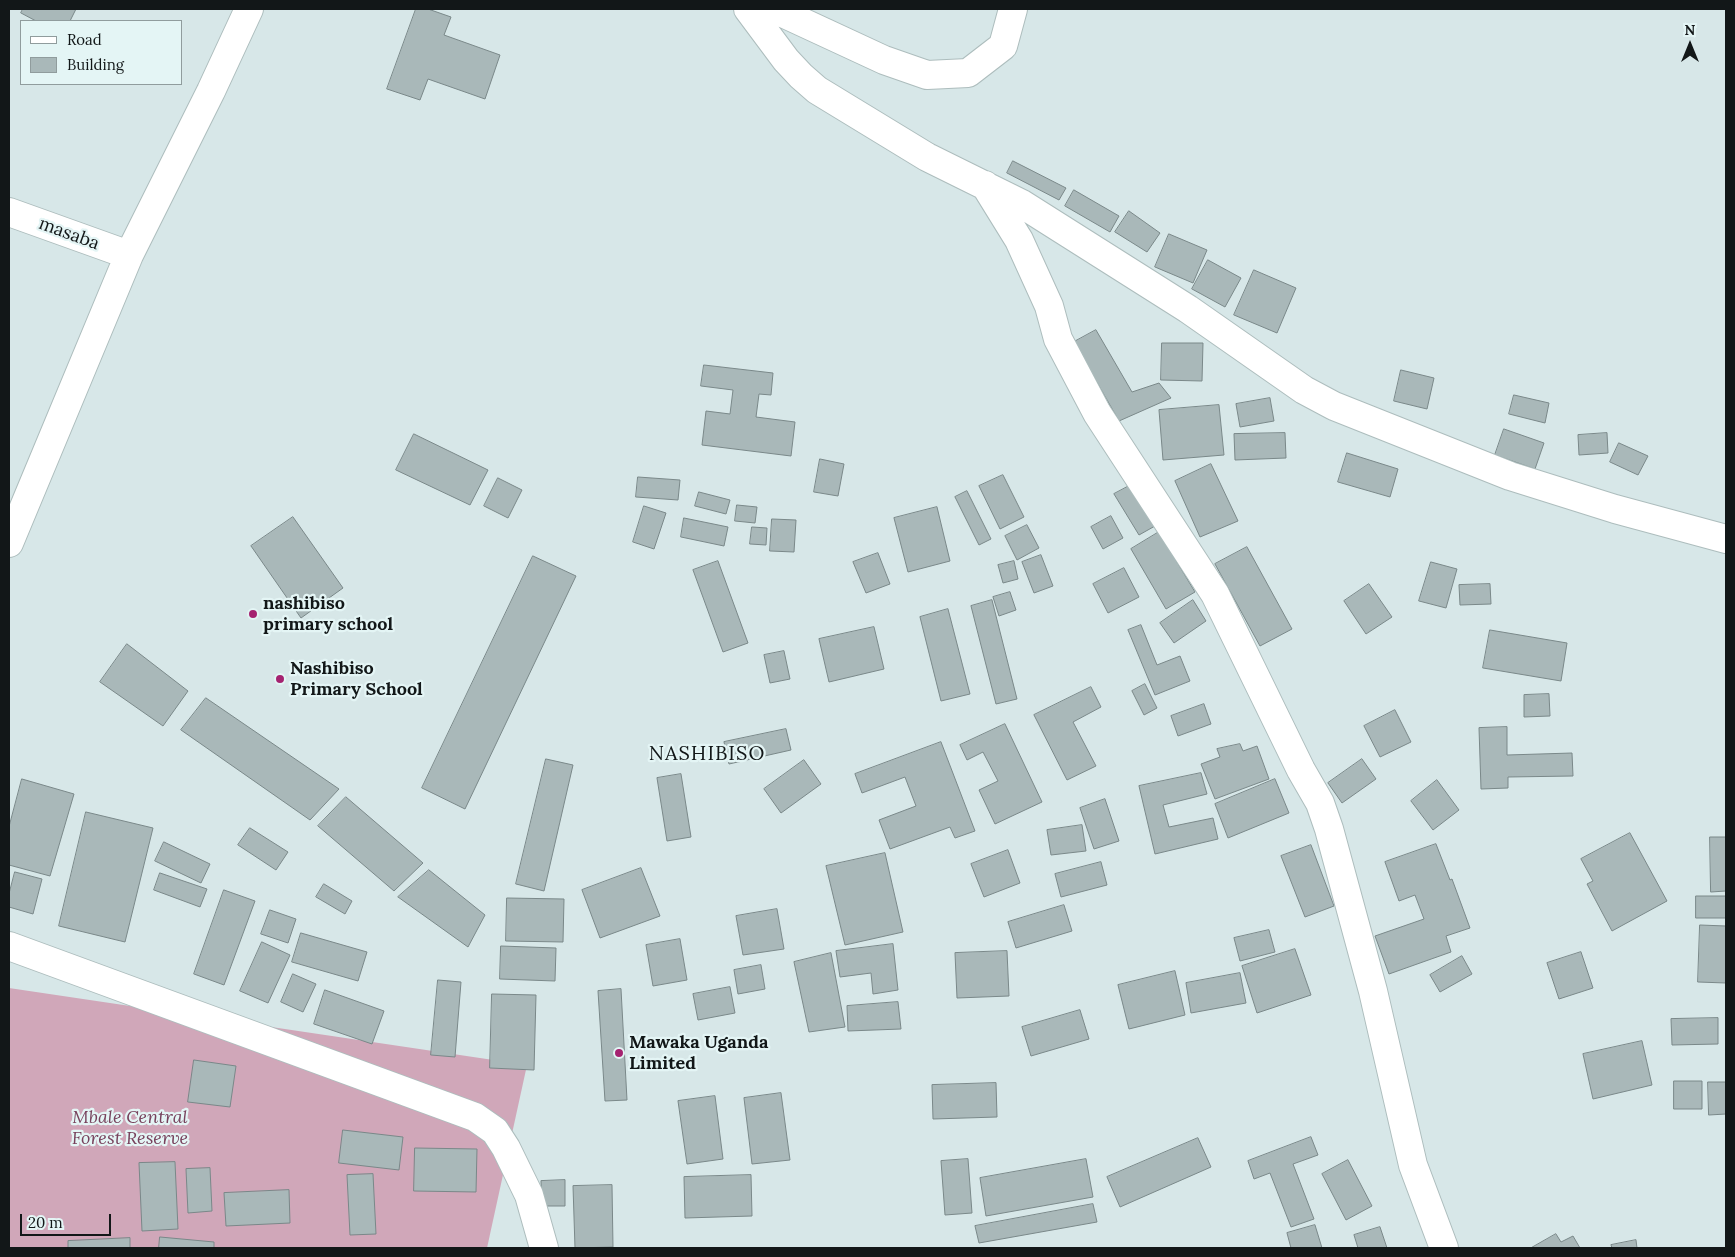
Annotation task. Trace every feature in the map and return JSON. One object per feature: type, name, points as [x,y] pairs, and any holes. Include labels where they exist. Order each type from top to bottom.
[{"type":"street","points":[[9,543],[129,255],[211,91],[249,9]]},
{"type":"street","points":[[748,9],[786,60],[817,90],[927,157],[1022,204],[1188,309],[1304,390],[1334,406],[1510,476],[1615,509],[1726,539]]},
{"type":"street","points":[[774,9],[884,60],[927,75],[968,73],[1003,46],[1013,9]]},
{"type":"street","points":[[985,185],[1019,240],[1049,306],[1058,339],[1097,414],[1214,594],[1300,770],[1320,804],[1329,829],[1373,991],[1413,1165],[1444,1248]]},
{"type":"street","name":"masaba","points":[[9,212],[129,255]]},
{"type":"street","points":[[9,946],[475,1117],[495,1131],[506,1148],[529,1194],[544,1248]]},
{"type":"green space","name":"Mbale Central Forest Reserve","points":[[9,988],[527,1065],[487,1248],[9,1248]]},
{"type":"building","points":[[23,9],[76,9],[70,20],[34,20],[21,13]]},
{"type":"building","points":[[416,9],[428,9],[451,17],[444,35],[500,55],[485,99],[428,79],[420,100],[387,89]]},
{"type":"building","points":[[1013,161],[1066,188],[1059,200],[1007,173]]},
{"type":"building","points":[[1074,190],[1119,216],[1110,232],[1065,206]]},
{"type":"building","points":[[1129,211],[1160,233],[1147,252],[1115,232]]},
{"type":"building","points":[[1169,234],[1207,250],[1193,283],[1155,267]]},
{"type":"building","points":[[1208,260],[1241,278],[1225,307],[1192,289]]},
{"type":"building","points":[[1254,270],[1296,288],[1277,333],[1234,315]]},
{"type":"building","points":[[1096,330],[1132,392],[1159,383],[1171,398],[1119,421],[1074,342]]},
{"type":"building","points":[[1162,343],[1203,343],[1202,381],[1161,380]]},
{"type":"building","points":[[704,365],[773,373],[771,395],[759,394],[756,417],[795,422],[791,456],[702,445],[706,411],[730,414],[733,390],[701,386]]},
{"type":"building","points":[[1401,370],[1434,378],[1427,409],[1394,401]]},
{"type":"building","points":[[1514,395],[1549,403],[1545,423],[1509,414]]},
{"type":"building","points":[[1270,398],[1274,421],[1240,427],[1236,404]]},
{"type":"building","points":[[1219,405],[1224,455],[1163,460],[1159,410]]},
{"type":"building","points":[[1504,429],[1544,443],[1535,469],[1495,455]]},
{"type":"building","points":[[1285,433],[1286,458],[1235,460],[1234,434]]},
{"type":"building","points":[[1607,433],[1608,453],[1579,455],[1578,435]]},
{"type":"building","points":[[414,434],[488,470],[470,505],[396,470]]},
{"type":"building","points":[[1619,443],[1648,456],[1638,475],[1610,462]]},
{"type":"building","points":[[1347,453],[1398,469],[1390,497],[1338,482]]},
{"type":"building","points":[[820,459],[844,464],[838,496],[814,492]]},
{"type":"building","points":[[1211,464],[1238,521],[1200,537],[1175,481]]},
{"type":"building","points":[[1003,475],[1024,517],[1000,529],[979,486]]},
{"type":"building","points":[[638,477],[680,480],[678,500],[636,497]]},
{"type":"building","points":[[498,478],[522,490],[508,518],[484,506]]},
{"type":"building","points":[[1131,485],[1155,526],[1139,535],[1114,494]]},
{"type":"building","points":[[967,491],[991,539],[979,545],[955,497]]},
{"type":"building","points":[[699,492],[730,500],[726,514],[695,506]]},
{"type":"building","points":[[737,505],[757,507],[755,523],[735,521]]},
{"type":"building","points":[[644,506],[666,513],[654,549],[633,542]]},
{"type":"building","points":[[937,507],[950,561],[908,572],[894,518]]},
{"type":"building","points":[[1111,516],[1123,538],[1103,549],[1091,527]]},
{"type":"building","points":[[293,517],[343,588],[301,618],[251,546]]},
{"type":"building","points":[[684,518],[728,527],[724,546],[681,537]]},
{"type":"building","points":[[772,519],[796,520],[794,552],[770,551]]},
{"type":"building","points":[[1027,525],[1039,548],[1017,560],[1005,536]]},
{"type":"building","points":[[752,527],[767,528],[766,545],[750,544]]},
{"type":"building","points":[[1159,532],[1195,592],[1166,609],[1131,549]]},
{"type":"building","points":[[1247,547],[1292,629],[1260,646],[1215,564]]},
{"type":"building","points":[[878,553],[890,584],[866,593],[853,562]]},
{"type":"building","points":[[1041,555],[1053,586],[1034,593],[1022,562]]},
{"type":"building","points":[[533,556],[576,576],[465,809],[422,788]]},
{"type":"building","points":[[718,561],[748,643],[723,652],[693,570]]},
{"type":"building","points":[[1014,561],[1018,579],[1003,583],[998,565]]},
{"type":"building","points":[[1431,562],[1457,569],[1446,608],[1419,601]]},
{"type":"building","points":[[1124,568],[1139,597],[1108,613],[1093,584]]},
{"type":"building","points":[[1369,584],[1392,617],[1366,634],[1344,601]]},
{"type":"building","points":[[1490,584],[1491,604],[1460,605],[1459,585]]},
{"type":"building","points":[[1010,592],[1016,610],[999,616],[993,597]]},
{"type":"building","points":[[992,600],[1017,699],[996,704],[971,606]]},
{"type":"building","points":[[1193,600],[1206,621],[1174,643],[1160,623]]},
{"type":"building","points":[[948,609],[970,694],[941,701],[920,617]]},
{"type":"building","points":[[1141,625],[1157,665],[1180,656],[1190,681],[1155,695],[1128,630]]},
{"type":"building","points":[[874,627],[884,669],[829,682],[819,639]]},
{"type":"building","points":[[1490,630],[1567,643],[1561,681],[1483,668]]},
{"type":"building","points":[[127,644],[188,691],[163,726],[100,682]]},
{"type":"building","points":[[784,651],[790,679],[770,683],[764,655]]},
{"type":"building","points":[[1145,684],[1157,708],[1144,715],[1132,691]]},
{"type":"building","points":[[1091,687],[1101,707],[1073,722],[1096,766],[1067,780],[1034,715]]},
{"type":"building","points":[[1549,694],[1550,716],[1524,717],[1524,695]]},
{"type":"building","points":[[206,698],[339,789],[310,820],[181,730]]},
{"type":"building","points":[[1204,704],[1211,724],[1178,736],[1171,716]]},
{"type":"building","points":[[1395,710],[1411,742],[1380,757],[1364,726]]},
{"type":"building","points":[[1005,724],[1042,802],[995,824],[979,790],[998,781],[983,752],[967,760],[960,745]]},
{"type":"building","points":[[1507,727],[1507,755],[1572,753],[1573,776],[1508,777],[1508,788],[1481,789],[1479,728]]},
{"type":"building","points":[[786,729],[791,750],[729,764],[724,742]]},
{"type":"building","points":[[941,742],[975,831],[955,838],[950,827],[890,849],[879,820],[916,806],[905,777],[862,793],[855,774]]},
{"type":"building","points":[[1240,744],[1243,751],[1257,746],[1269,779],[1215,799],[1201,764],[1220,757],[1217,749]]},
{"type":"building","points":[[546,759],[573,765],[544,891],[516,884]]},
{"type":"building","points":[[1362,759],[1376,779],[1342,803],[1328,783]]},
{"type":"building","points":[[804,760],[821,784],[781,813],[764,789]]},
{"type":"building","points":[[1201,773],[1207,794],[1163,805],[1169,827],[1213,818],[1218,839],[1155,854],[1139,786]]},
{"type":"building","points":[[681,774],[691,837],[667,841],[657,778]]},
{"type":"building","points":[[22,779],[74,794],[50,876],[9,865],[9,827]]},
{"type":"building","points":[[1275,779],[1289,813],[1228,838],[1215,804]]},
{"type":"building","points":[[1437,780],[1459,810],[1433,830],[1411,801]]},
{"type":"building","points":[[346,797],[423,863],[394,891],[318,826]]},
{"type":"building","points":[[1105,799],[1119,841],[1094,849],[1080,808]]},
{"type":"building","points":[[86,812],[153,828],[125,942],[59,926]]},
{"type":"building","points":[[1082,825],[1086,851],[1051,855],[1047,830]]},
{"type":"building","points":[[250,828],[288,852],[276,870],[238,845]]},
{"type":"building","points":[[1630,833],[1667,901],[1612,931],[1587,884],[1593,881],[1581,859]]},
{"type":"building","points":[[1710,837],[1726,837],[1726,891],[1711,892]]},
{"type":"building","points":[[164,842],[210,864],[201,883],[155,861]]},
{"type":"building","points":[[1436,844],[1450,880],[1452,879],[1470,928],[1446,936],[1451,952],[1389,974],[1375,936],[1424,919],[1415,895],[1399,901],[1385,862]]},
{"type":"building","points":[[1311,845],[1334,906],[1305,917],[1281,856]]},
{"type":"building","points":[[1008,850],[1020,883],[984,897],[971,864]]},
{"type":"building","points":[[885,853],[903,932],[845,945],[826,866]]},
{"type":"building","points":[[1101,862],[1107,885],[1061,897],[1055,874]]},
{"type":"building","points":[[641,868],[660,916],[600,938],[582,890]]},
{"type":"building","points":[[429,870],[485,915],[468,947],[398,897]]},
{"type":"building","points":[[15,872],[42,879],[33,914],[9,907],[9,894]]},
{"type":"building","points":[[160,873],[207,889],[200,907],[154,890]]},
{"type":"building","points":[[324,884],[352,901],[345,914],[316,897]]},
{"type":"building","points":[[224,890],[255,901],[224,985],[194,974]]},
{"type":"building","points":[[1696,896],[1726,896],[1726,918],[1696,918]]},
{"type":"building","points":[[507,898],[564,899],[563,942],[506,941]]},
{"type":"building","points":[[1064,905],[1072,931],[1016,948],[1008,922]]},
{"type":"building","points":[[777,909],[784,949],[743,955],[736,916]]},
{"type":"building","points":[[270,910],[296,919],[288,943],[261,934]]},
{"type":"building","points":[[1700,925],[1726,926],[1726,983],[1698,982]]},
{"type":"building","points":[[1269,930],[1275,952],[1240,961],[1234,938]]},
{"type":"building","points":[[301,933],[367,952],[358,981],[292,962]]},
{"type":"building","points":[[680,939],[687,980],[653,986],[646,945]]},
{"type":"building","points":[[262,942],[290,955],[268,1003],[240,991]]},
{"type":"building","points":[[893,944],[898,990],[873,994],[871,973],[840,977],[836,951]]},
{"type":"building","points":[[501,946],[556,948],[555,981],[500,979]]},
{"type":"building","points":[[1295,949],[1311,995],[1257,1013],[1242,966]]},
{"type":"building","points":[[1007,951],[1009,996],[957,998],[955,953]]},
{"type":"building","points":[[1581,952],[1593,988],[1559,999],[1547,963]]},
{"type":"building","points":[[831,953],[845,1027],[809,1032],[794,962]]},
{"type":"building","points":[[1462,956],[1472,974],[1440,992],[1430,975]]},
{"type":"building","points":[[761,965],[765,989],[738,994],[734,970]]},
{"type":"building","points":[[1175,971],[1185,1015],[1129,1029],[1118,985]]},
{"type":"building","points":[[1240,973],[1246,1003],[1191,1013],[1186,983]]},
{"type":"building","points":[[293,974],[316,984],[303,1012],[281,1002]]},
{"type":"building","points":[[438,980],[461,982],[455,1057],[431,1055]]},
{"type":"building","points":[[730,987],[735,1013],[698,1020],[693,994]]},
{"type":"building","points":[[621,989],[627,1100],[605,1101],[598,991]]},
{"type":"building","points":[[325,990],[384,1011],[372,1044],[314,1024]]},
{"type":"building","points":[[492,994],[536,995],[534,1070],[490,1068]]},
{"type":"building","points":[[898,1002],[901,1029],[848,1031],[847,1006]]},
{"type":"building","points":[[1080,1010],[1089,1039],[1031,1056],[1022,1027]]},
{"type":"building","points":[[1718,1018],[1718,1044],[1672,1045],[1671,1019]]},
{"type":"building","points":[[1642,1041],[1652,1085],[1593,1099],[1583,1054]]},
{"type":"building","points":[[194,1060],[236,1066],[230,1107],[188,1102]]},
{"type":"building","points":[[1674,1081],[1702,1081],[1702,1109],[1674,1109]]},
{"type":"building","points":[[1708,1082],[1726,1082],[1726,1114],[1709,1115]]},
{"type":"building","points":[[996,1083],[997,1117],[933,1119],[932,1085]]},
{"type":"building","points":[[781,1093],[790,1160],[752,1164],[744,1098]]},
{"type":"building","points":[[715,1096],[723,1159],[687,1164],[678,1101]]},
{"type":"building","points":[[343,1130],[403,1137],[399,1170],[339,1163]]},
{"type":"building","points":[[1311,1137],[1318,1155],[1293,1164],[1314,1219],[1291,1227],[1270,1173],[1254,1179],[1248,1161]]},
{"type":"building","points":[[1198,1138],[1211,1167],[1120,1207],[1107,1177]]},
{"type":"building","points":[[415,1148],[477,1149],[476,1192],[414,1191]]},
{"type":"building","points":[[968,1159],[972,1213],[945,1215],[941,1161]]},
{"type":"building","points":[[1086,1159],[1093,1197],[986,1216],[980,1178]]},
{"type":"building","points":[[1348,1160],[1372,1206],[1346,1220],[1322,1174]]},
{"type":"building","points":[[175,1162],[178,1229],[142,1231],[139,1163]]},
{"type":"building","points":[[210,1168],[212,1211],[188,1213],[186,1169]]},
{"type":"building","points":[[373,1174],[376,1234],[350,1235],[347,1175]]},
{"type":"building","points":[[751,1175],[752,1216],[685,1218],[684,1177]]},
{"type":"building","points":[[565,1180],[565,1206],[542,1206],[541,1181]]},
{"type":"building","points":[[612,1185],[613,1247],[575,1248],[573,1186]]},
{"type":"building","points":[[289,1190],[290,1223],[226,1226],[224,1193]]},
{"type":"building","points":[[1093,1204],[1097,1222],[979,1243],[975,1226]]},
{"type":"building","points":[[1315,1225],[1322,1248],[1291,1248],[1287,1233]]},
{"type":"building","points":[[1380,1227],[1387,1248],[1358,1248],[1354,1235]]},
{"type":"building","points":[[1556,1234],[1561,1242],[1573,1236],[1580,1248],[1531,1248]]},
{"type":"building","points":[[160,1237],[214,1242],[214,1248],[159,1248]]},
{"type":"building","points":[[130,1238],[130,1248],[68,1248],[68,1241]]},
{"type":"building","points":[[1636,1240],[1637,1248],[1612,1248],[1611,1245]]},
{"type":"place","name":"nashibiso primary school","points":[[253,614]]},
{"type":"place","name":"Nashibiso Primary School","points":[[280,679]]},
{"type":"place","name":"Mawaka Uganda Limited","points":[[619,1053]]},
{"type":"district","name":"NASHIBISO","points":[[707,754]]}]
